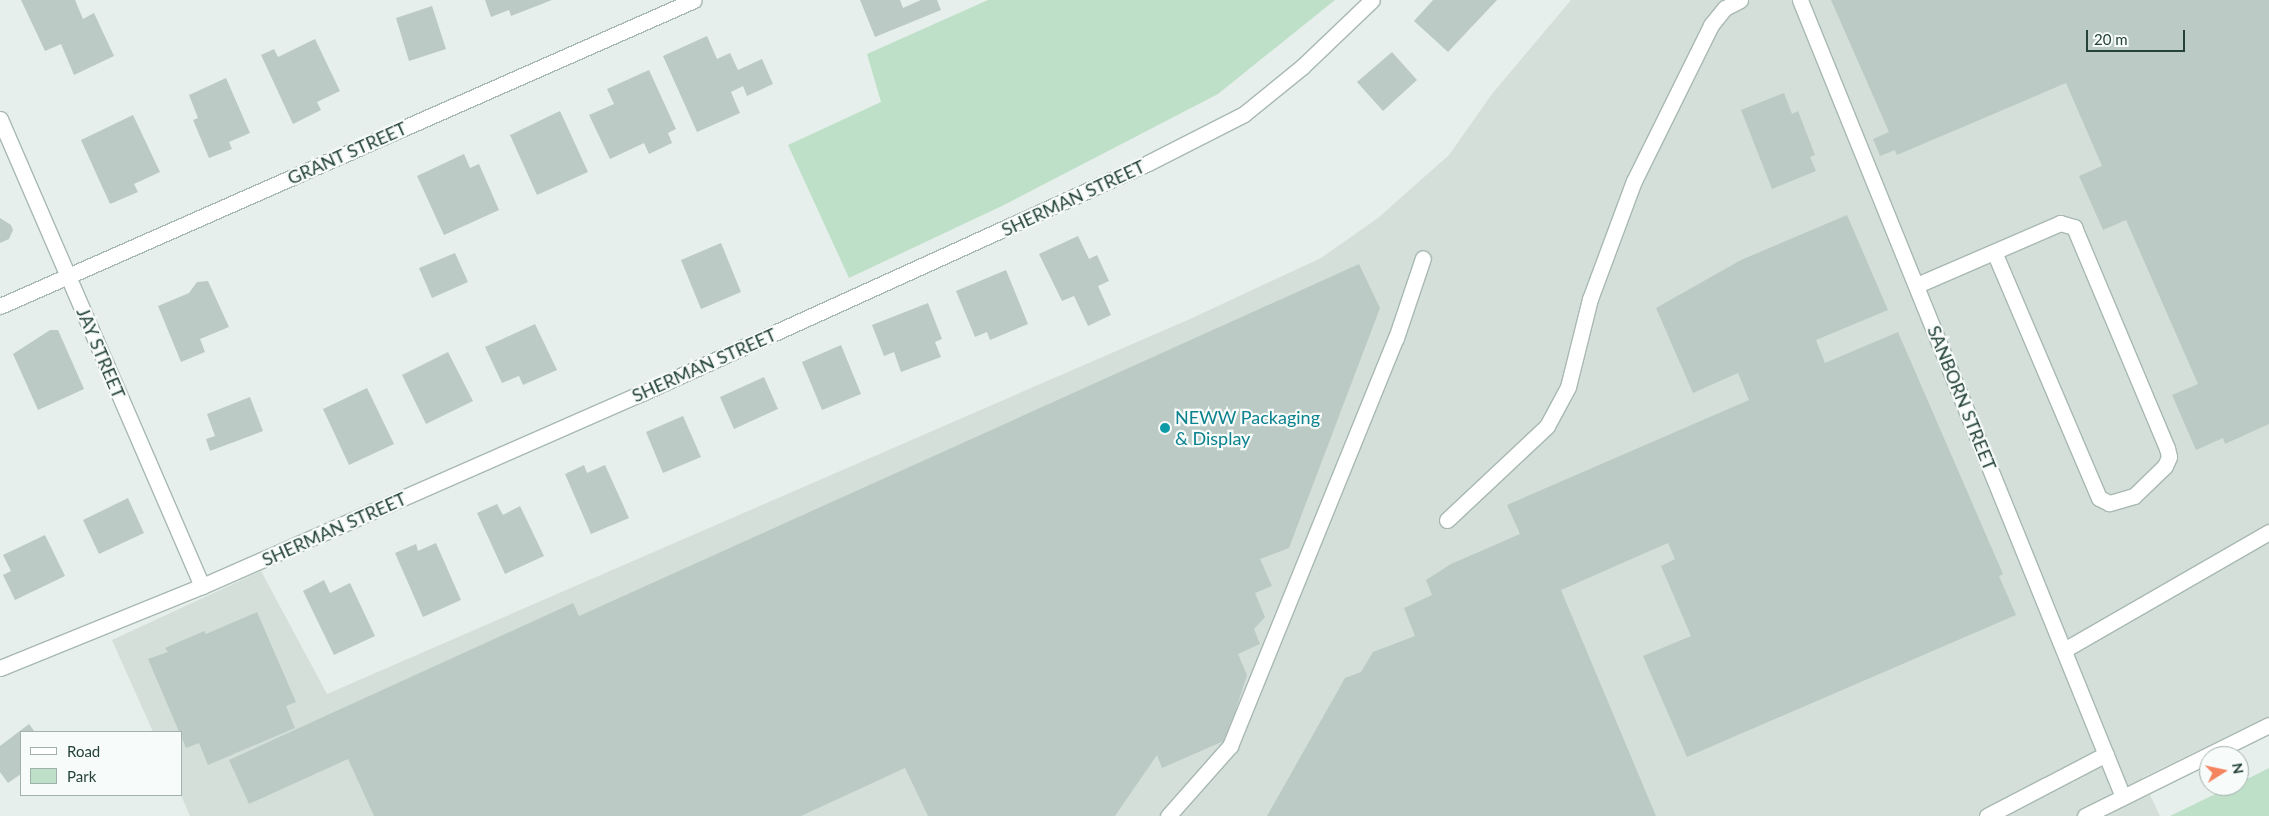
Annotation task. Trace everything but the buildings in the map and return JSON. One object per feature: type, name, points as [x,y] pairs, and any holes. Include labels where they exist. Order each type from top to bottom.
[{"type":"street","name":"GRANT STREET","points":[[0,306],[694,0]]},
{"type":"street","name":"SHERMAN STREET","points":[[0,668],[202,586],[638,395],[1148,163],[1244,114],[1303,66],[1372,0]]},
{"type":"street","points":[[1447,520],[1547,426],[1568,387],[1590,299],[1634,180],[1711,25],[1725,8],[1740,0]]},
{"type":"street","name":"SANBORN STREET","points":[[1800,0],[2123,797]]},
{"type":"street","name":"JAY STREET","points":[[0,119],[202,586]]},
{"type":"street","points":[[1917,285],[1994,252],[2060,224],[2074,227],[2167,448],[2169,458],[2165,466],[2134,496],[2109,503],[2099,498],[1994,252]]},
{"type":"street","points":[[1168,816],[1230,746],[1396,338],[1422,258]]},
{"type":"street","points":[[2064,650],[2269,532]]},
{"type":"street","points":[[2085,816],[2269,725]]},
{"type":"street","points":[[1987,816],[2106,754]]},
{"type":"shaded area","points":[[1571,0],[2269,0],[2269,716],[2208,746],[2199,746],[2199,750],[2142,778],[2160,816],[190,816],[181,796],[182,731],[153,731],[112,640],[261,571],[327,694],[1190,319],[1321,258],[1378,218],[1449,155],[1492,94]]},
{"type":"green space","points":[[988,0],[1335,0],[1218,94],[1004,205],[849,278],[788,145],[881,102],[867,54]]},
{"type":"green space","points":[[2269,768],[2269,816],[2170,816],[2211,796],[2249,796],[2249,778]]},
{"type":"place","name":"NEWW Packaging & Display","points":[[1165,428]]}]
